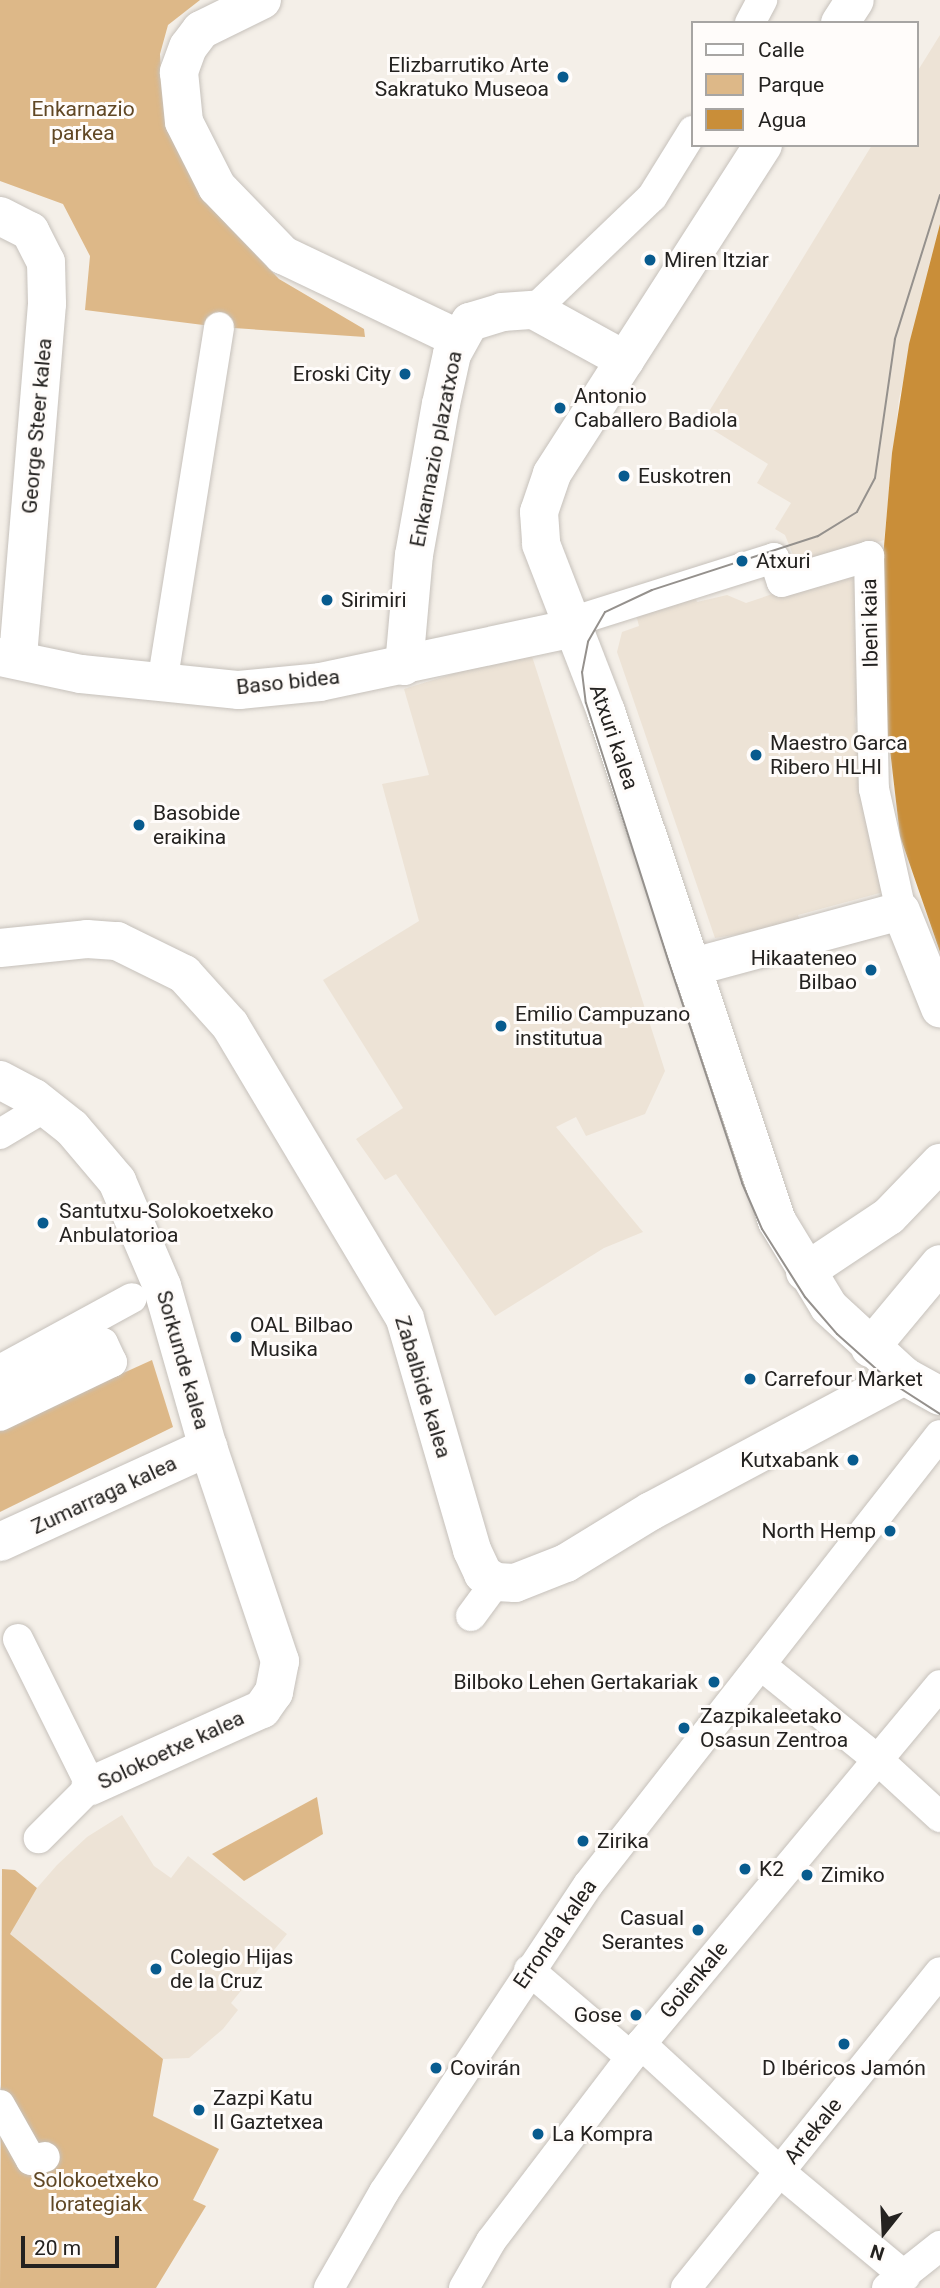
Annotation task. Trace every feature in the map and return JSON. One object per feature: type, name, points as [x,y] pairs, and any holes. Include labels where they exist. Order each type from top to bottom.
[{"type":"street","points":[[262,0],[201,30],[188,47],[179,72],[184,122],[216,187],[283,255],[459,339]]},
{"type":"street","points":[[751,21],[762,0]]},
{"type":"street","points":[[841,21],[855,0]]},
{"type":"street","points":[[625,360],[534,310],[652,197],[692,133]]},
{"type":"street","name":"Atxuri kalea","points":[[762,147],[552,474],[539,512],[546,562],[573,625],[693,967],[771,1207],[805,1272],[829,1307],[870,1348],[904,1376],[940,1396]]},
{"type":"street","name":"George Steer kalea","points":[[0,216],[30,231],[46,262],[47,304],[9,658]]},
{"type":"street","name":"Enkarnazio plazatxoa","points":[[404,666],[414,555],[447,374],[459,339],[470,322],[502,312],[534,310]]},
{"type":"street","points":[[165,665],[219,327]]},
{"type":"street","name":"Ibeni kaia","points":[[573,625],[774,558],[782,582],[869,556],[874,789],[901,911],[940,1008]]},
{"type":"street","name":"Baso bidea","points":[[9,658],[81,674],[239,690],[320,682],[404,666],[573,625]]},
{"type":"street","points":[[693,967],[901,911]]},
{"type":"street","name":"Zabalbide kalea","points":[[0,948],[87,939],[117,941],[184,974],[230,1025],[405,1319],[472,1550],[483,1574],[496,1582]]},
{"type":"street","name":"Sorkunde kalea","points":[[0,1080],[34,1098],[72,1128],[117,1181],[162,1286],[208,1447],[280,1661],[281,1701]]},
{"type":"street","points":[[0,1135],[35,1113]]},
{"type":"street","points":[[805,1272],[889,1216],[940,1163]]},
{"type":"street","points":[[870,1348],[928,1276]]},
{"type":"street","points":[[0,1370],[132,1298]]},
{"type":"street","points":[[0,1377],[6,1393],[103,1343],[112,1362],[0,1416]]},
{"type":"street","points":[[471,1616],[496,1582],[515,1583],[566,1563],[651,1511],[904,1376]]},
{"type":"street","name":"Erronda kalea","points":[[330,2288],[384,2192],[528,1970],[587,1885],[762,1666],[940,1435]]},
{"type":"street","name":"Zumarraga kalea","points":[[0,1542],[208,1447]]},
{"type":"street","points":[[18,1639],[91,1786]]},
{"type":"street","points":[[762,1666],[877,1759],[940,1817]]},
{"type":"street","name":"Goienkale","points":[[464,2288],[491,2241],[636,2050],[940,1685]]},
{"type":"street","name":"Solokoetxe kalea","points":[[39,1838],[91,1786],[281,1701]]},
{"type":"street","points":[[528,1970],[636,2050],[780,2172],[896,2282],[940,2246]]},
{"type":"street","name":"Artekale","points":[[685,2288],[940,1972]]},
{"type":"street","points":[[0,2105],[31,2160],[45,2157]]},
{"type":"shaded area","points":[[940,35],[940,224],[899,399],[884,540],[798,567],[785,535],[775,529],[791,503],[757,483],[768,464],[702,423],[871,147],[919,147],[919,69]]},
{"type":"shaded area","name":"Maestro Garca Ribero HLHI","points":[[852,567],[862,628],[862,689],[855,719],[864,792],[891,890],[798,915],[800,922],[742,940],[740,934],[715,938],[617,652],[622,632],[639,626],[636,614],[694,594],[697,602],[727,595],[746,603]]},
{"type":"shaded area","name":"Emilio Campuzano institutua","points":[[530,650],[665,1071],[645,1114],[586,1136],[576,1117],[556,1127],[643,1232],[604,1248],[495,1316],[396,1174],[385,1180],[356,1139],[403,1108],[323,980],[419,921],[382,784],[429,775],[404,689]]},
{"type":"shaded area","name":"Colegio Hijas de la Cruz","points":[[122,1815],[154,1866],[171,1878],[188,1856],[287,1934],[231,2003],[238,2010],[223,2029],[189,2058],[163,2059],[9,1934],[37,1888],[57,1865],[87,1837]]},
{"type":"green space","name":"Enkarnazio parkea","points":[[0,0],[200,0],[168,25],[160,54],[162,91],[227,225],[279,279],[364,329],[365,337],[219,327],[85,310],[90,256],[63,204],[0,181]]},
{"type":"green space","points":[[152,1360],[173,1427],[0,1512],[0,1429]]},
{"type":"green space","points":[[317,1797],[323,1834],[244,1881],[212,1854]]},
{"type":"green space","name":"Solokoetxeko lorategiak","points":[[2,1869],[15,1870],[37,1888],[10,1934],[163,2059],[153,2116],[219,2149],[193,2200],[206,2206],[156,2288],[0,2288]]},
{"type":"water","points":[[940,224],[940,952],[900,836],[889,741],[882,740],[883,558],[892,453],[909,344]]},
{"type":"tram line","points":[[940,195],[895,339],[875,478],[857,512],[818,536],[652,590],[605,612],[588,642],[582,672],[586,703],[669,963],[742,1183],[762,1229],[805,1297],[837,1334],[892,1383],[940,1414]]},
{"type":"place","name":"Elizbarrutiko Arte Sakratuko Museoa","points":[[563,77]]},
{"type":"place","name":"Miren Itziar","points":[[650,260]]},
{"type":"place","name":"Eroski City","points":[[405,374]]},
{"type":"place","name":"Antonio Caballero Badiola","points":[[560,408]]},
{"type":"place","name":"Euskotren","points":[[624,476]]},
{"type":"place","name":"Atxuri","points":[[742,561]]},
{"type":"place","name":"Sirimiri","points":[[327,600]]},
{"type":"place","name":"Maestro Garca Ribero HLHI","points":[[756,755]]},
{"type":"place","name":"Basobide eraikina","points":[[139,825]]},
{"type":"place","name":"Hikaateneo Bilbao","points":[[871,970]]},
{"type":"place","name":"Emilio Campuzano institutua","points":[[501,1026]]},
{"type":"place","name":"Santutxu-Solokoetxeko Anbulatorioa","points":[[43,1223]]},
{"type":"place","name":"OAL Bilbao Musika","points":[[236,1337]]},
{"type":"place","name":"Carrefour Market","points":[[750,1379]]},
{"type":"place","name":"Kutxabank","points":[[853,1460]]},
{"type":"place","name":"North Hemp","points":[[890,1531]]},
{"type":"place","name":"Bilboko Lehen Gertakariak","points":[[714,1682]]},
{"type":"place","name":"Zazpikaleetako Osasun Zentroa","points":[[684,1728]]},
{"type":"place","name":"Zirika","points":[[583,1841]]},
{"type":"place","name":"K2","points":[[745,1869]]},
{"type":"place","name":"Zimiko","points":[[807,1875]]},
{"type":"place","name":"Casual Serantes","points":[[698,1930]]},
{"type":"place","name":"Colegio Hijas de la Cruz","points":[[156,1969]]},
{"type":"place","name":"Gose","points":[[636,2015]]},
{"type":"place","name":"D Ibéricos Jamón","points":[[844,2044]]},
{"type":"place","name":"Covirán","points":[[436,2068]]},
{"type":"place","name":"Zazpi Katu II Gaztetxea","points":[[199,2110]]},
{"type":"place","name":"La Kompra","points":[[538,2134]]}]
